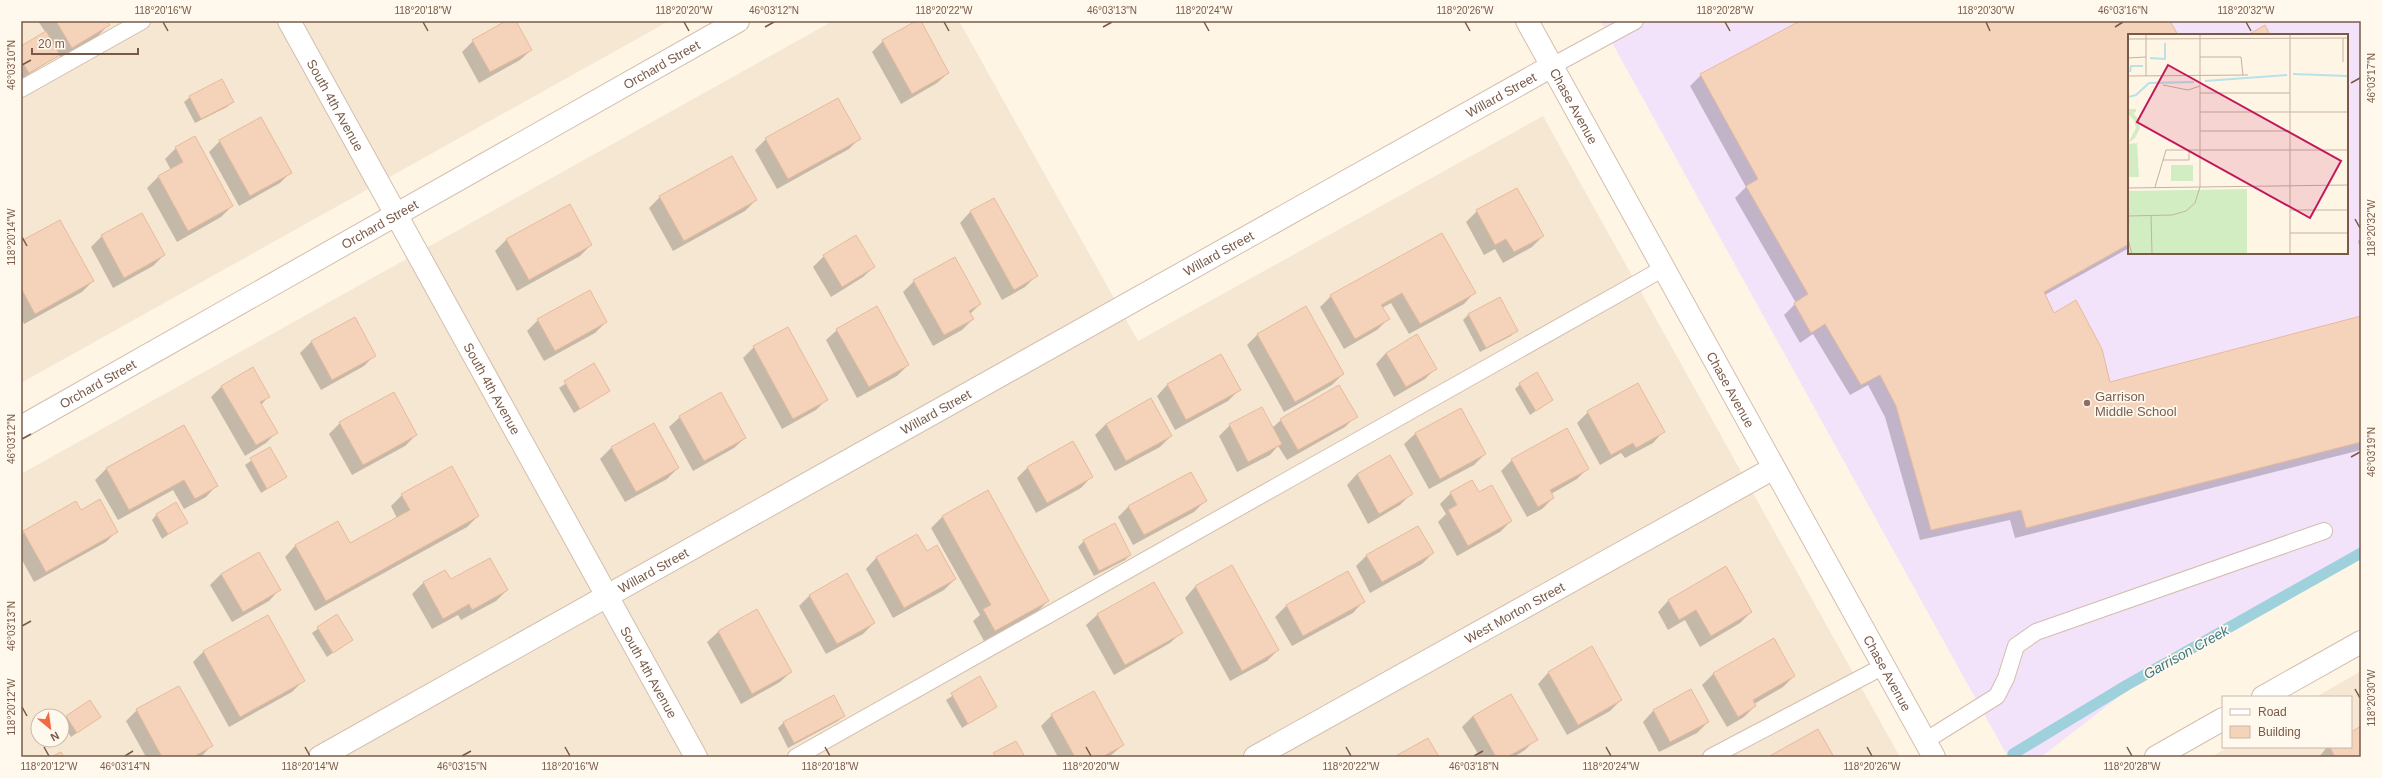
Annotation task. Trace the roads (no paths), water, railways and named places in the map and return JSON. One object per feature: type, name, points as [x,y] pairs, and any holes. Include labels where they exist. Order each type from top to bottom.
[{"type":"street","name":"South 4th Avenue","points":[[289,21],[696,757]]},
{"type":"street","name":"Orchard Street","points":[[21,428],[738,21]]},
{"type":"street","name":"Chase Avenue","points":[[1527,21],[1930,749]]},
{"type":"street","name":"Willard Street","points":[[320,757],[1552,66]]},
{"type":"street","name":"West Morton Street","points":[[1255,757],[1774,468]]},
{"type":"street","points":[[2265,696],[2361,642]]},
{"type":"street","points":[[2156,757],[2222,720]]},
{"type":"lane","points":[[21,89],[142,21]]},
{"type":"lane","points":[[1552,66],[1635,21]]},
{"type":"lane","points":[[796,757],[1664,268]]},
{"type":"lane","points":[[1930,749],[1997,696],[2016,646],[2036,632],[2324,531]]},
{"type":"lane","points":[[1711,757],[1884,666]]},
{"type":"waterway","name":"Garrison Creek","points":[[2013,754],[2127,685],[2361,553]]},
{"type":"place","name":"Garrison Middle School","points":[[2087,403]]}]
